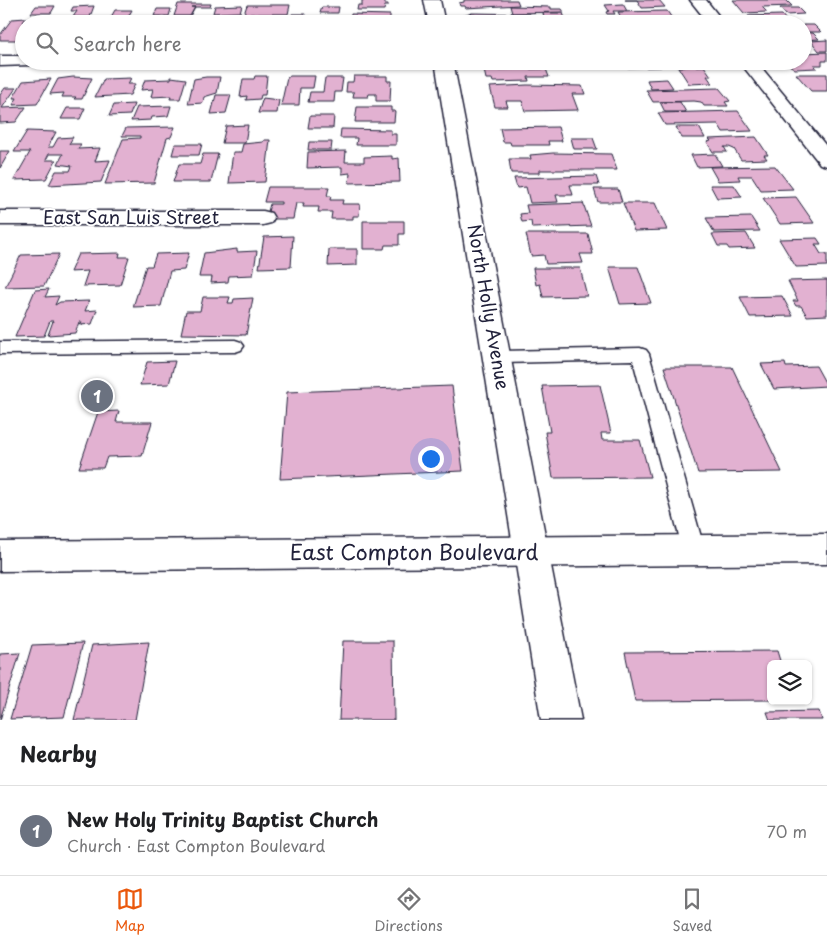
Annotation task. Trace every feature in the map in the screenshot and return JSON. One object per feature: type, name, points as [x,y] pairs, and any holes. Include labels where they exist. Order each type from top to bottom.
[{"type":"street","points":[[432,0],[435,15]]},
{"type":"street","points":[[698,0],[710,15]]},
{"type":"street","points":[[0,61],[15,61]]},
{"type":"street","name":"North Holly Avenue","points":[[446,70],[561,720]]},
{"type":"street","points":[[754,70],[827,160]]},
{"type":"street","name":"East San Luis Street","points":[[0,218],[263,218]]},
{"type":"street","name":"East Compton Boulevard","points":[[0,556],[827,549]]},
{"type":"lane","points":[[0,348],[235,346]]},
{"type":"lane","points":[[497,358],[640,354],[694,551]]},
{"type":"building","points":[[362,0],[385,0],[385,4],[388,4],[388,6],[385,6],[384,10],[357,10],[358,5],[362,5]]},
{"type":"building","points":[[464,0],[517,0],[519,5],[466,8],[465,6],[460,6],[459,3],[464,2]]},
{"type":"building","points":[[637,0],[659,0],[665,7],[642,8]]},
{"type":"building","points":[[733,0],[786,0],[792,6],[762,7],[767,12],[744,13]]},
{"type":"building","points":[[178,4],[211,4],[210,7],[195,7],[191,15],[174,15]]},
{"type":"building","points":[[623,4],[627,11],[613,11],[615,14],[607,14],[606,12],[609,11],[605,5]]},
{"type":"building","points":[[242,5],[240,12],[213,13],[215,6]]},
{"type":"building","points":[[247,5],[290,5],[288,14],[244,14]]},
{"type":"building","points":[[36,6],[55,6],[51,13],[31,13]]},
{"type":"building","points":[[94,6],[91,15],[74,15],[77,11],[71,11],[73,7]]},
{"type":"building","points":[[510,6],[551,7],[551,9],[562,9],[564,12],[512,13]]},
{"type":"building","points":[[322,7],[339,7],[338,13],[320,13]]},
{"type":"building","points":[[780,8],[798,8],[804,14],[786,15]]},
{"type":"building","points":[[157,9],[171,9],[169,15],[154,15]]},
{"type":"building","points":[[115,10],[132,10],[129,15],[112,15]]},
{"type":"building","points":[[667,11],[670,15],[620,15],[618,12]]},
{"type":"building","points":[[472,13],[530,15],[465,15]]},
{"type":"building","points":[[543,13],[563,13],[564,15],[543,15]]},
{"type":"building","points":[[351,14],[390,15],[351,15]]},
{"type":"building","points":[[12,19],[15,19],[15,40],[0,40],[0,35]]},
{"type":"building","points":[[812,25],[814,25],[821,32],[812,32]]},
{"type":"building","points":[[812,33],[813,33],[819,39],[812,39]]},
{"type":"building","points":[[827,40],[827,51],[819,51],[812,41]]},
{"type":"building","points":[[827,52],[827,61],[822,61],[822,65],[814,65],[817,68],[812,68],[812,53]]},
{"type":"building","points":[[484,70],[546,70],[549,77],[528,77],[529,81],[493,82],[492,79],[486,79]]},
{"type":"building","points":[[680,70],[707,70],[711,76],[707,76],[712,83],[689,84]]},
{"type":"building","points":[[796,74],[827,74],[827,91],[811,91]]},
{"type":"building","points":[[255,76],[267,76],[265,95],[261,95],[260,99],[246,100],[247,96],[240,97],[243,79],[254,79]]},
{"type":"building","points":[[290,76],[315,76],[313,88],[300,88],[299,105],[281,105],[287,78]]},
{"type":"building","points":[[354,76],[387,76],[387,81],[391,81],[390,101],[376,101],[376,94],[369,94],[368,97],[353,97],[354,92],[346,92],[347,82],[353,82]]},
{"type":"building","points":[[73,77],[92,78],[82,99],[62,97],[64,93],[50,94],[58,79]]},
{"type":"building","points":[[171,77],[186,79],[180,99],[170,99],[171,96],[151,97],[153,89],[141,90],[145,80],[171,79]]},
{"type":"building","points":[[220,77],[217,93],[204,97],[203,103],[188,104],[194,79]]},
{"type":"building","points":[[131,78],[128,84],[135,84],[130,95],[95,97],[104,79]]},
{"type":"building","points":[[325,78],[343,78],[341,92],[335,92],[334,102],[308,102],[310,92],[323,92]]},
{"type":"building","points":[[51,79],[37,104],[13,105],[17,98],[13,98],[23,81]]},
{"type":"building","points":[[667,79],[673,88],[651,89],[647,80]]},
{"type":"building","points":[[527,85],[582,86],[585,94],[572,94],[578,110],[525,111],[522,101],[506,101],[508,107],[495,107],[490,87]]},
{"type":"building","points":[[5,88],[16,88],[2,108],[26,107],[16,122],[0,123],[0,95]]},
{"type":"building","points":[[719,88],[730,101],[725,102],[728,106],[704,106],[701,102],[694,101],[653,102],[646,90]]},
{"type":"building","points":[[216,95],[231,95],[226,113],[211,114]]},
{"type":"building","points":[[263,98],[279,100],[277,113],[258,113]]},
{"type":"building","points":[[660,102],[680,102],[686,112],[665,112]]},
{"type":"building","points":[[134,104],[130,115],[109,116],[114,105]]},
{"type":"building","points":[[171,106],[168,116],[152,117],[151,120],[131,121],[137,107]]},
{"type":"building","points":[[357,107],[391,107],[391,111],[395,111],[394,122],[355,122]]},
{"type":"building","points":[[67,108],[85,108],[80,119],[61,119]]},
{"type":"building","points":[[738,111],[752,131],[723,132],[718,124],[665,125],[658,113]]},
{"type":"building","points":[[310,116],[334,116],[333,128],[308,128]]},
{"type":"building","points":[[248,125],[245,143],[222,143],[226,126]]},
{"type":"building","points":[[175,127],[171,137],[167,138],[154,183],[105,184],[123,139],[140,138],[140,136],[122,136],[126,128]]},
{"type":"building","points":[[558,127],[562,141],[548,141],[549,145],[511,145],[510,142],[503,142],[500,128]]},
{"type":"building","points":[[676,127],[699,127],[705,138],[682,138]]},
{"type":"building","points":[[341,129],[391,130],[391,134],[396,134],[396,145],[356,145],[357,138],[340,138]]},
{"type":"building","points":[[27,131],[56,132],[48,147],[53,147],[58,138],[73,137],[69,144],[81,144],[78,149],[100,148],[95,161],[110,160],[101,182],[49,185],[56,171],[70,171],[72,166],[58,164],[63,154],[49,154],[46,160],[56,160],[46,179],[14,180],[30,152],[14,152]]},
{"type":"building","points":[[756,137],[768,155],[764,155],[767,159],[741,160],[734,149],[724,147],[727,152],[713,152],[707,142],[711,141],[709,139]]},
{"type":"building","points":[[571,138],[593,138],[597,149],[574,149]]},
{"type":"building","points":[[264,140],[270,140],[265,182],[229,183],[233,152],[241,152],[243,144],[263,142]]},
{"type":"building","points":[[309,142],[332,142],[331,150],[308,150]]},
{"type":"building","points":[[175,144],[202,144],[199,155],[172,155]]},
{"type":"building","points":[[0,151],[10,151],[0,168]]},
{"type":"building","points":[[346,151],[345,162],[364,162],[364,157],[392,156],[392,159],[399,158],[400,182],[349,183],[350,173],[342,174],[342,167],[307,168],[308,152]]},
{"type":"building","points":[[553,153],[611,154],[617,170],[540,170],[540,173],[511,173],[509,159],[531,159],[530,155]]},
{"type":"building","points":[[203,154],[218,154],[211,182],[173,182],[179,164],[200,164]]},
{"type":"building","points":[[715,154],[722,166],[697,167],[691,155]]},
{"type":"building","points":[[775,166],[793,189],[761,190],[752,176],[738,176],[740,180],[718,181],[710,167]]},
{"type":"building","points":[[596,176],[599,185],[570,185],[573,195],[556,195],[558,202],[530,203],[526,187],[517,188],[514,178]]},
{"type":"building","points":[[710,185],[734,185],[742,197],[717,198]]},
{"type":"building","points":[[268,187],[329,187],[327,196],[331,196],[330,200],[343,200],[342,204],[360,204],[359,216],[353,216],[353,219],[331,219],[332,212],[318,212],[319,207],[303,207],[304,203],[296,203],[293,219],[266,219],[270,204],[281,204],[281,202],[264,202]]},
{"type":"building","points":[[594,189],[618,189],[622,202],[598,202]]},
{"type":"building","points":[[796,197],[814,223],[780,224],[763,198]]},
{"type":"building","points":[[583,203],[591,226],[532,228],[531,221],[522,222],[520,214],[528,213],[526,205]]},
{"type":"building","points":[[623,203],[655,203],[667,230],[634,231]]},
{"type":"building","points":[[751,217],[760,231],[714,232],[706,218]]},
{"type":"building","points":[[363,221],[404,221],[404,234],[399,234],[399,245],[385,245],[384,249],[363,249]]},
{"type":"building","points":[[746,233],[755,248],[729,249],[727,246],[718,246],[712,234]]},
{"type":"building","points":[[526,234],[588,234],[593,254],[580,254],[583,263],[546,264],[544,255],[531,256]]},
{"type":"building","points":[[293,236],[291,267],[259,268],[264,237]]},
{"type":"building","points":[[817,238],[821,244],[815,244],[821,254],[827,254],[827,266],[796,267],[779,239]]},
{"type":"building","points":[[237,249],[237,252],[257,251],[253,275],[229,276],[228,282],[211,283],[212,277],[199,277],[204,253]]},
{"type":"building","points":[[329,249],[357,249],[357,265],[328,266]]},
{"type":"building","points":[[120,253],[119,257],[129,257],[120,285],[83,286],[88,271],[70,272],[78,254]]},
{"type":"building","points":[[189,253],[184,270],[170,271],[161,306],[133,307],[146,266],[152,266],[156,254]]},
{"type":"building","points":[[59,254],[44,286],[5,287],[21,255]]},
{"type":"building","points":[[609,267],[638,267],[651,303],[620,304]]},
{"type":"building","points":[[533,268],[580,268],[587,296],[543,297],[540,284],[536,285]]},
{"type":"building","points":[[827,280],[827,315],[807,316],[801,306],[796,306],[793,301],[798,301],[788,281]]},
{"type":"building","points":[[49,289],[45,297],[59,296],[55,305],[60,302],[89,301],[85,311],[97,310],[92,324],[80,325],[82,322],[79,322],[75,333],[48,335],[53,321],[50,321],[44,336],[15,337],[35,290]]},
{"type":"building","points":[[782,296],[793,316],[750,317],[740,297]]},
{"type":"building","points":[[203,297],[230,297],[228,303],[233,303],[234,299],[253,298],[246,335],[181,334],[186,311],[200,311]]},
{"type":"building","points":[[175,361],[169,384],[140,385],[147,362]]},
{"type":"building","points":[[785,363],[786,367],[816,366],[827,386],[774,389],[761,364]]},
{"type":"building","points":[[664,367],[732,367],[782,472],[698,473]]},
{"type":"building","points":[[600,385],[611,433],[601,433],[602,440],[640,440],[650,477],[553,478],[545,432],[550,432],[542,386]]},
{"type":"building","points":[[452,386],[463,471],[280,479],[287,392]]},
{"type":"building","points":[[119,411],[116,422],[152,422],[142,456],[107,457],[103,468],[79,468],[98,412]]},
{"type":"building","points":[[343,641],[393,641],[394,720],[339,720]]},
{"type":"building","points":[[149,642],[135,720],[74,720],[92,645]]},
{"type":"building","points":[[83,643],[64,717],[10,719],[32,645]]},
{"type":"building","points":[[777,651],[780,660],[767,660],[767,700],[635,701],[625,652]]},
{"type":"building","points":[[20,653],[0,720],[0,654]]},
{"type":"building","points":[[819,711],[822,720],[770,720],[767,712]]},
{"type":"place","name":"New Holy Trinity Baptist Church","points":[[97,396]]}]
